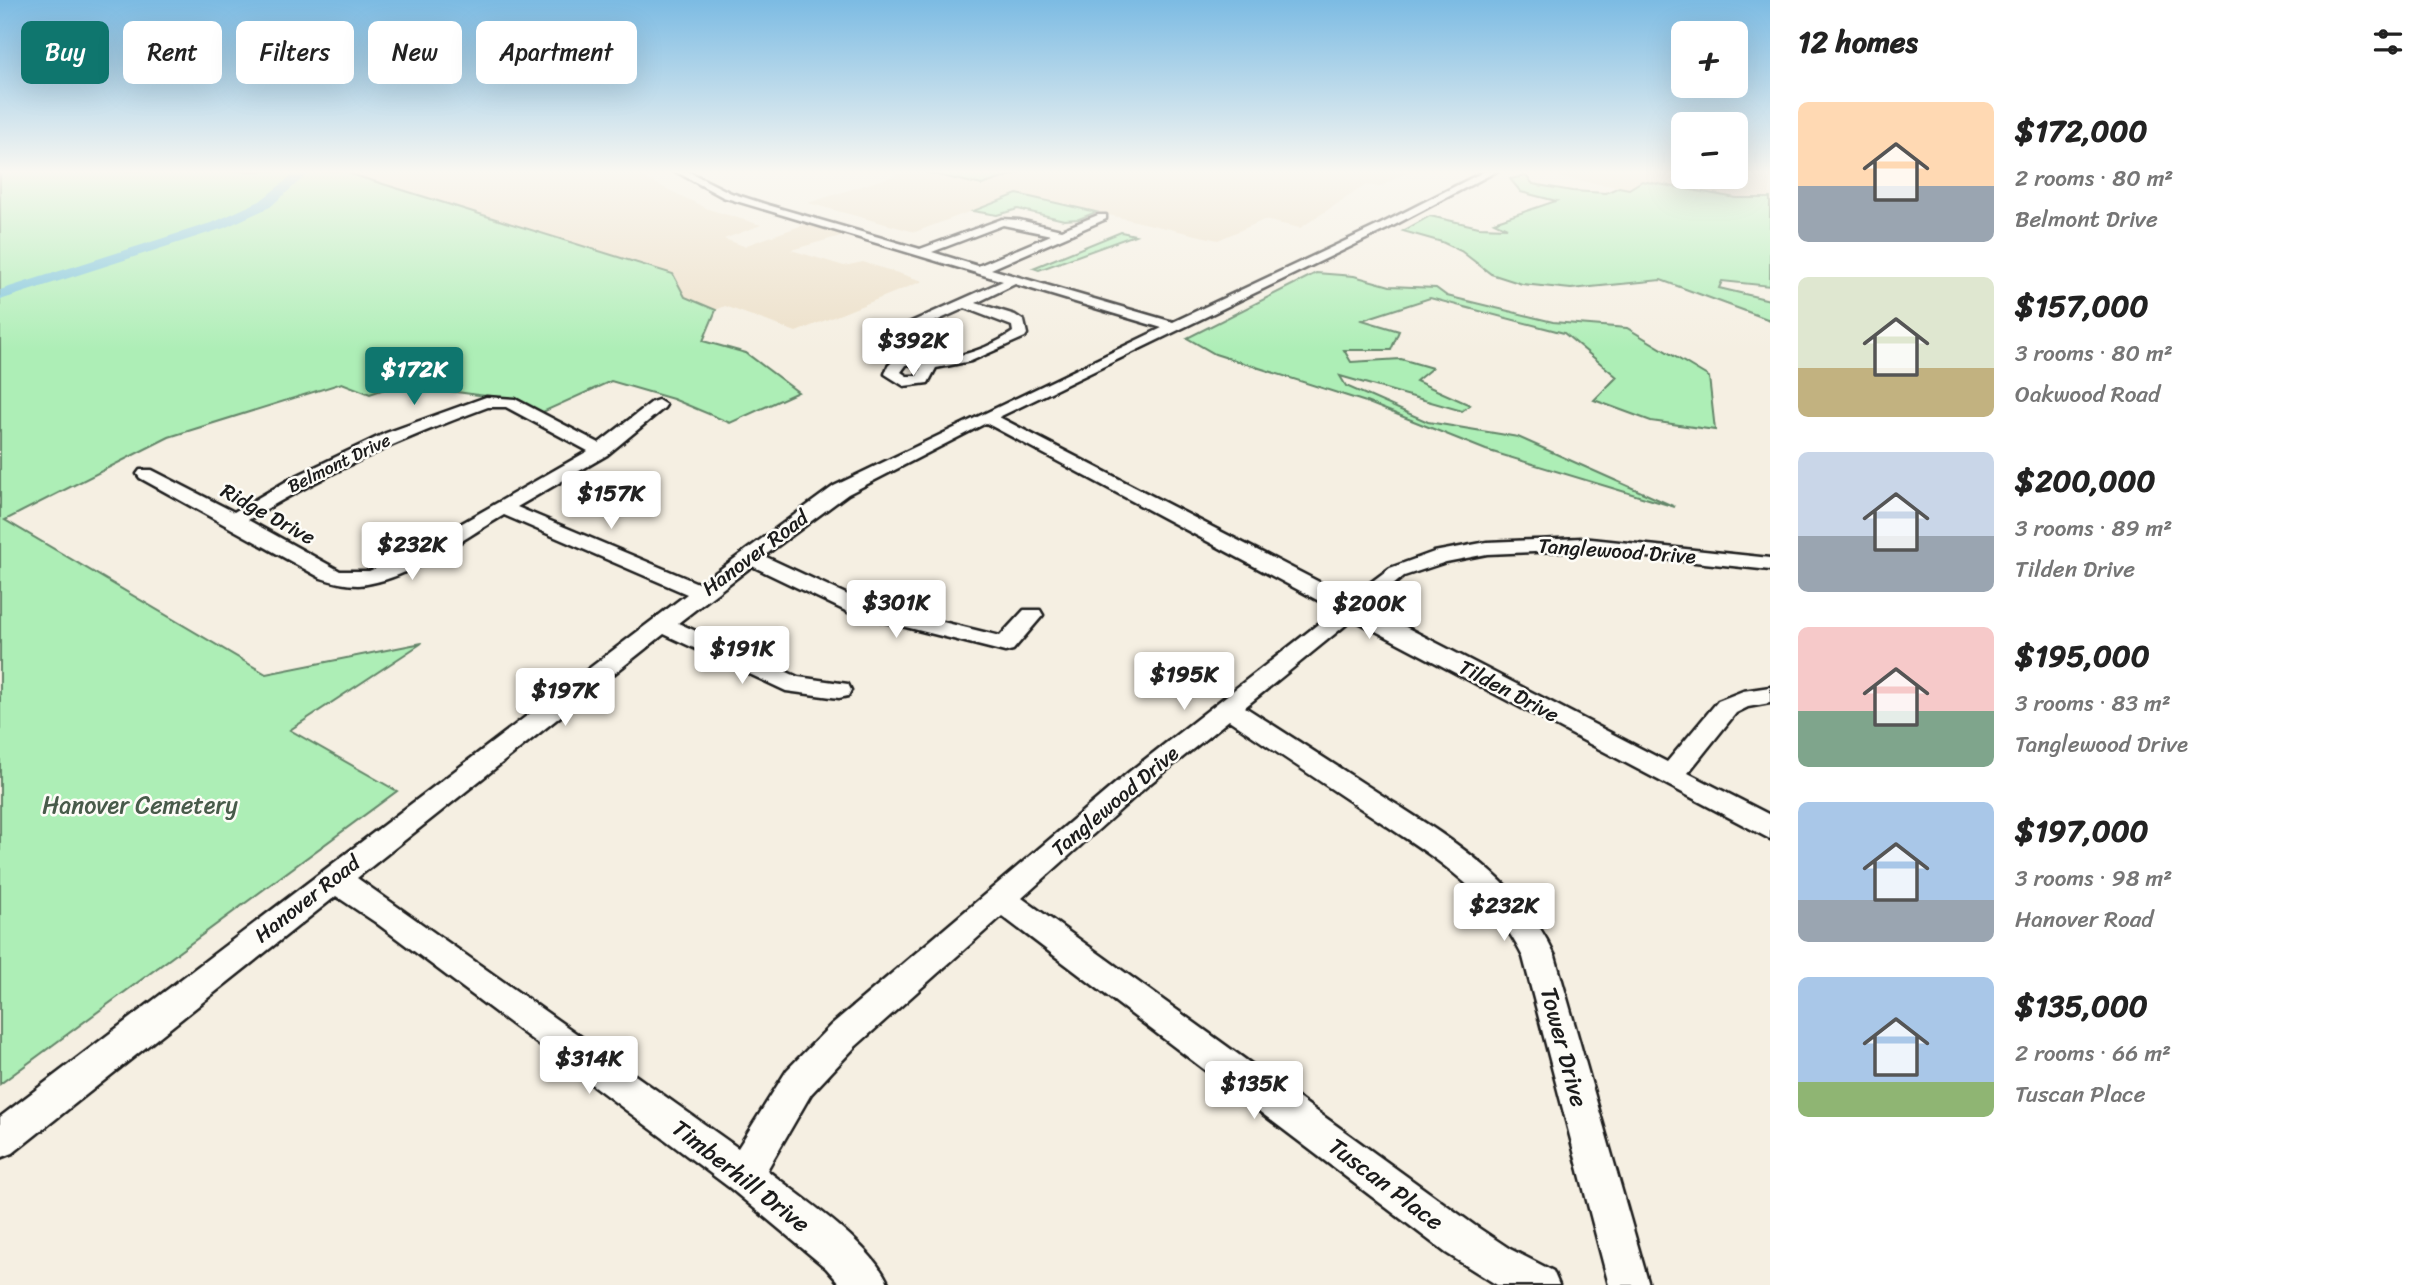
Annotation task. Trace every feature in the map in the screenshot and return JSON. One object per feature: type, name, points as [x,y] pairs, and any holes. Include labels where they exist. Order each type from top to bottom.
[{"type":"street","points":[[850,231],[1175,327]]},
{"type":"street","points":[[923,252],[978,231]]},
{"type":"street","points":[[1048,231],[1062,234]]},
{"type":"street","points":[[981,269],[1069,231]]},
{"type":"street","name":"Hanover Road","points":[[0,1140],[748,557],[841,490],[987,416],[1375,231]]},
{"type":"street","points":[[966,236],[1023,251]]},
{"type":"street","points":[[967,304],[1010,318],[1019,324],[1020,334],[964,360],[950,363],[930,364],[905,358],[889,348],[889,340],[989,293],[1009,290],[1022,281]]},
{"type":"street","points":[[905,358],[895,366],[893,374],[904,382],[923,380],[930,364]]},
{"type":"street","name":"Belmont Drive","points":[[234,520],[298,482],[381,442],[486,402],[509,402],[601,451]]},
{"type":"street","name":"Ridge Drive","points":[[146,474],[328,574],[344,579],[364,580],[408,562],[601,451],[658,405]]},
{"type":"street","name":"Tilden Drive","points":[[987,416],[1770,828]]},
{"type":"street","points":[[503,508],[702,593]]},
{"type":"street","name":"Tanglewood Drive","points":[[743,1175],[799,1082],[843,1036],[1138,779],[1397,572],[1445,554],[1511,545],[1592,546],[1770,564]]},
{"type":"street","points":[[748,557],[858,608],[1005,645],[1032,615]]},
{"type":"street","points":[[662,624],[794,685],[839,690]]},
{"type":"street","points":[[1670,776],[1727,707],[1743,699],[1770,695]]},
{"type":"street","name":"Tower Drive","points":[[1227,707],[1458,859],[1511,907],[1529,933],[1539,956],[1629,1285]]},
{"type":"street","name":"Timberhill Drive","points":[[334,878],[386,913],[743,1175],[840,1254],[869,1285]]},
{"type":"street","name":"Tuscan Place","points":[[1001,899],[1460,1239],[1496,1263],[1539,1285]]},
{"type":"shaded area","points":[[534,231],[745,231],[724,239],[744,246],[786,231],[845,231],[851,233],[791,250],[844,266],[863,262],[923,281],[796,332],[725,306],[716,310],[685,297],[673,274]]},
{"type":"shaded area","points":[[1179,231],[1239,231],[1218,240]]},
{"type":"green space","name":"Hanover Cemetery","points":[[0,231],[534,231],[673,274],[685,297],[716,310],[703,341],[746,353],[798,392],[730,423],[673,399],[611,381],[534,416],[500,398],[399,384],[370,394],[342,383],[169,437],[5,520],[266,674],[422,643],[290,730],[397,791],[0,1084]]},
{"type":"green space","points":[[1403,231],[1770,231],[1770,286],[1722,281],[1719,288],[1770,300],[1770,320],[1661,280],[1571,289],[1522,284],[1491,274],[1461,251],[1442,242]]},
{"type":"green space","points":[[1121,232],[1135,235],[1039,270],[1033,268]]},
{"type":"green space","points":[[1316,273],[1354,276],[1390,286],[1436,288],[1447,296],[1553,322],[1627,328],[1709,377],[1715,430],[1651,421],[1594,400],[1617,377],[1564,333],[1430,298],[1362,320],[1399,331],[1391,350],[1344,350],[1351,362],[1401,359],[1432,368],[1416,381],[1470,405],[1462,411],[1340,376],[1346,386],[1428,422],[1518,437],[1675,507],[1486,450],[1366,402],[1215,354],[1187,338]]},
{"type":"waterway","points":[[0,295],[200,231]]}]
